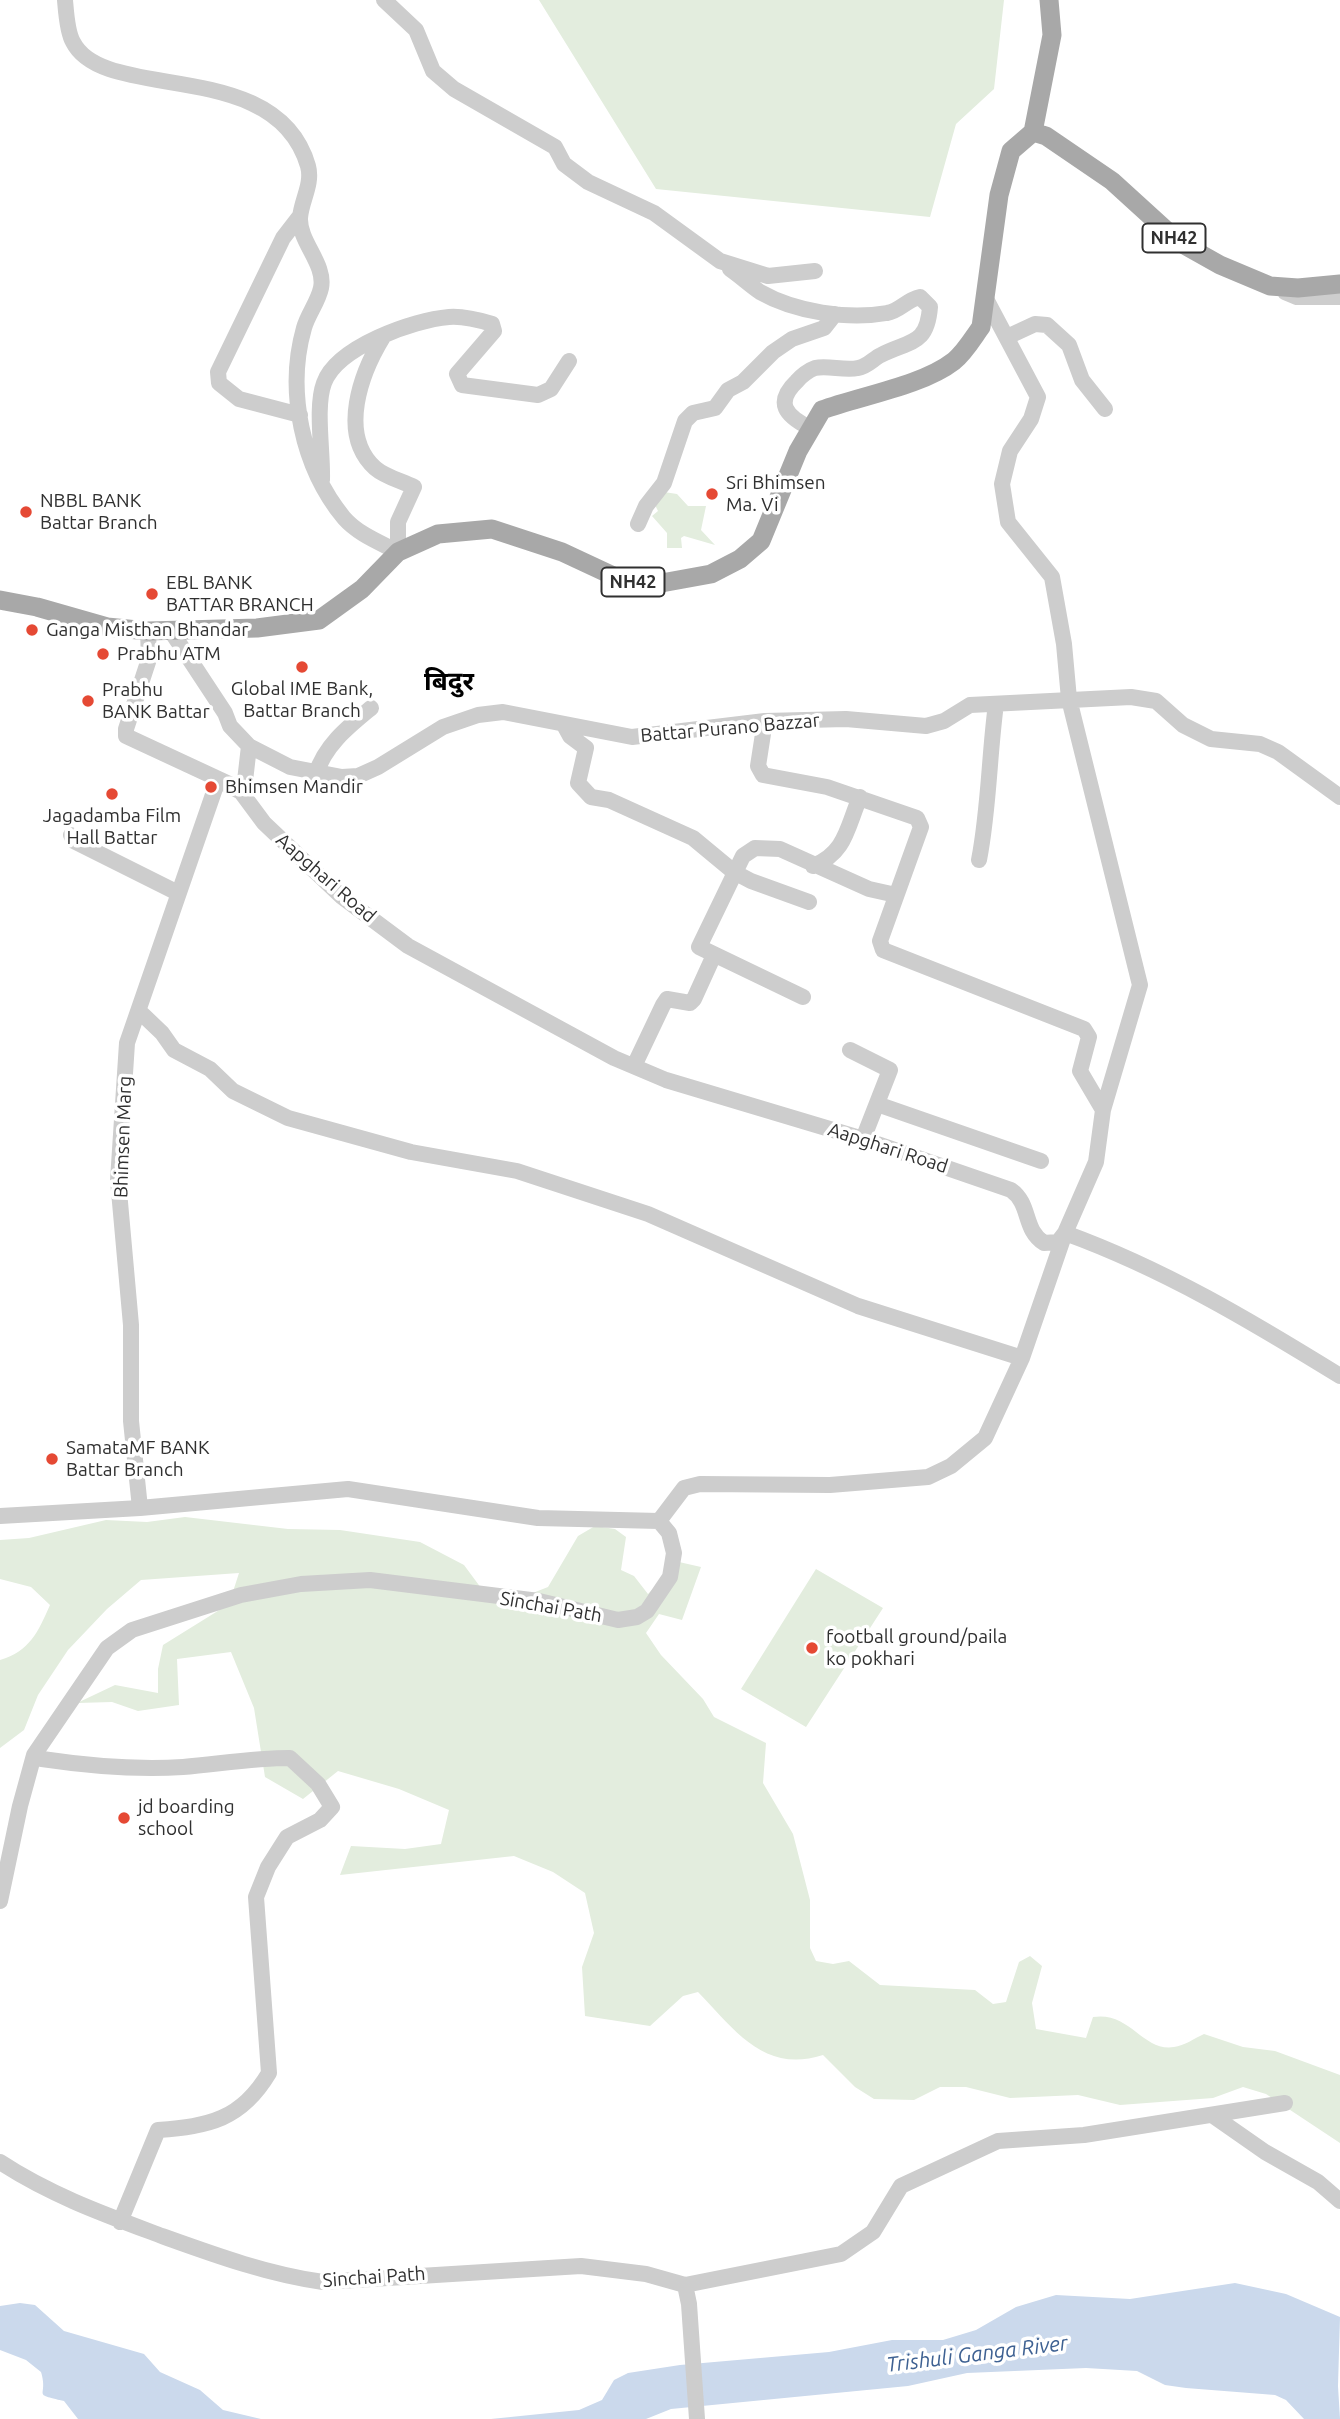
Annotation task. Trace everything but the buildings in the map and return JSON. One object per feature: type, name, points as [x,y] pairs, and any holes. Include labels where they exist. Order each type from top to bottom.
[{"type":"main road","points":[[1033,132],[1052,35],[1049,0]]},
{"type":"main road","name":"NH42","points":[[0,600],[37,607],[107,628],[148,631],[257,628],[319,620],[362,589],[398,552],[438,534],[492,529],[562,552],[622,580],[656,584],[711,574],[740,559],[761,541],[810,428],[822,410],[879,394],[953,361],[981,327],[999,195],[1011,151],[1033,132],[1046,136],[1112,181],[1179,242],[1270,286],[1298,288],[1340,284]]},
{"type":"street","points":[[65,0],[73,42],[90,60],[122,73],[170,81],[237,98],[277,117],[298,139],[309,170],[307,198],[300,216],[282,238],[218,372],[219,383],[239,399],[300,415]]},
{"type":"street","points":[[384,0],[416,30],[433,71],[454,89],[555,147],[564,164],[587,182],[654,213],[761,292],[802,307],[835,314],[887,313],[908,299],[920,297],[930,307],[929,328],[914,342],[881,355],[860,368],[814,368],[786,392],[785,407],[792,419],[810,428]]},
{"type":"street","points":[[300,216],[301,228],[320,275],[321,288],[304,327],[299,358],[300,415],[307,452],[321,482],[345,519],[361,533],[398,552],[398,522],[414,487],[377,470],[364,456],[356,439],[356,407],[363,378],[383,337]]},
{"type":"street","points":[[720,261],[768,276],[815,271]]},
{"type":"street","points":[[1270,286],[1297,297],[1340,297]]},
{"type":"street","points":[[0,1516],[139,1508],[348,1489],[538,1518],[659,1521],[684,1488],[700,1484],[801,1486],[928,1477],[951,1466],[985,1438],[1022,1358],[1065,1233],[1096,1162],[1103,1110],[1140,985],[1069,699],[1064,644],[1052,576],[1008,522],[1002,484],[1010,451],[1031,419],[1038,397],[985,297]]},
{"type":"street","points":[[638,524],[646,506],[664,482],[685,421],[693,413],[715,408],[728,390],[743,382],[773,352],[792,339],[824,327],[835,314]]},
{"type":"street","points":[[321,482],[324,446],[319,404],[324,381],[337,362],[356,348],[449,317],[492,324],[494,331],[457,374],[461,385],[538,395],[551,389],[569,361]]},
{"type":"street","points":[[1007,337],[1035,324],[1047,325],[1069,345],[1082,380],[1105,409]]},
{"type":"street","name":"Aapghari Road","points":[[148,631],[149,659],[126,729],[126,737],[241,792],[264,823],[341,895],[408,946],[634,1066],[667,1080],[863,1139],[1011,1190],[1024,1200],[1032,1233],[1044,1243],[1058,1242],[1065,1233]]},
{"type":"street","name":"Battar Purano Bazzar","points":[[170,631],[225,713],[230,726],[249,746],[290,767],[316,774],[358,776],[443,727],[478,715],[503,712],[632,737],[765,721],[846,719],[926,726],[944,721],[970,705],[1131,696],[1156,701],[1183,724],[1211,739],[1260,744],[1278,752],[1340,797]]},
{"type":"street","points":[[979,860],[986,823],[986,792],[996,704]]},
{"type":"street","points":[[316,774],[320,761],[341,732],[371,708]]},
{"type":"street","points":[[765,721],[758,766],[763,775],[860,797],[917,818],[921,827],[880,941],[883,950],[1084,1029],[1089,1037],[1080,1071],[1103,1110]]},
{"type":"street","points":[[564,725],[570,736],[586,748],[578,783],[592,797],[609,800],[693,838],[734,872],[808,902]]},
{"type":"street","points":[[218,780],[240,789],[245,781],[249,746]]},
{"type":"street","name":"Bhimsen Marg","points":[[139,1508],[131,1421],[131,1325],[118,1180],[127,1043],[218,780]]},
{"type":"street","points":[[813,866],[830,860],[843,844],[860,797]]},
{"type":"street","points":[[71,835],[74,841],[178,893]]},
{"type":"street","points":[[803,997],[699,947],[743,856],[755,848],[766,846],[780,849],[869,890],[896,895]]},
{"type":"street","points":[[634,1066],[667,999],[690,1003],[714,955]]},
{"type":"street","points":[[139,1011],[162,1033],[174,1050],[210,1069],[233,1091],[288,1118],[411,1152],[517,1171],[648,1214],[858,1306],[1022,1358]]},
{"type":"street","points":[[850,1050],[890,1070],[863,1139]]},
{"type":"street","points":[[877,1104],[1041,1161]]},
{"type":"street","points":[[1065,1233],[1126,1255],[1212,1299],[1340,1376]]},
{"type":"street","name":"Sinchai Path","points":[[0,1901],[34,1755],[107,1648],[132,1630],[241,1595],[301,1584],[370,1580],[539,1601],[618,1620],[637,1617],[647,1611],[670,1577],[674,1553],[669,1533],[659,1521]]},
{"type":"street","points":[[34,1755],[42,1759],[102,1768],[183,1767],[256,1758],[290,1758],[318,1784],[332,1807],[320,1820],[287,1837],[268,1867],[256,1897],[269,2073],[258,2092],[234,2112],[204,2126],[158,2130],[120,2222]]},
{"type":"street","points":[[697,2419],[689,2304],[685,2285],[841,2255],[873,2232],[901,2186],[999,2141],[1084,2135],[1285,2103]]},
{"type":"street","points":[[1212,2115],[1265,2152],[1318,2182],[1340,2202]]},
{"type":"street","name":"Sinchai Path","points":[[0,2162],[33,2182],[120,2222],[286,2277],[323,2282],[581,2266],[618,2269],[685,2285]]},
{"type":"green space","points":[[539,0],[1004,0],[994,89],[956,124],[930,217],[656,189]]},
{"type":"green space","points":[[664,492],[677,494],[688,506],[706,506],[701,530],[715,545],[684,536],[681,538],[682,548],[667,548],[667,533],[652,516],[658,511],[654,503]]},
{"type":"green space","points":[[185,1517],[288,1529],[340,1530],[420,1542],[464,1565],[484,1592],[520,1598],[548,1587],[578,1536],[595,1526],[615,1529],[626,1537],[621,1570],[634,1576],[648,1594],[679,1562],[701,1567],[682,1620],[659,1614],[646,1633],[661,1655],[703,1699],[714,1717],[766,1743],[763,1783],[793,1834],[810,1900],[810,1948],[816,1961],[833,1964],[849,1961],[880,1985],[975,1990],[993,2004],[1006,2002],[1019,1962],[1030,1956],[1042,1966],[1032,2003],[1036,2029],[1086,2038],[1093,2017],[1106,2017],[1127,2025],[1153,2044],[1163,2047],[1182,2045],[1204,2034],[1243,2047],[1275,2051],[1340,2075],[1340,2143],[1266,2094],[1243,2087],[1213,2098],[1120,2105],[1078,2095],[1010,2098],[966,2087],[940,2087],[914,2100],[874,2099],[855,2087],[823,2055],[784,2059],[752,2045],[698,1992],[683,1996],[650,2026],[585,2016],[582,1967],[594,1933],[585,1893],[553,1872],[514,1856],[340,1875],[351,1846],[405,1849],[441,1844],[449,1810],[399,1789],[338,1771],[303,1799],[265,1777],[254,1708],[231,1652],[177,1659],[179,1705],[138,1711],[112,1702],[77,1703],[115,1685],[158,1693],[158,1669],[163,1645],[229,1604],[239,1573],[141,1580],[107,1609],[68,1650],[38,1695],[24,1730],[0,1748],[0,1660],[26,1646],[37,1632],[50,1605],[31,1587],[0,1579],[0,1540],[29,1538],[106,1520],[147,1522]]},
{"type":"green space","name":"football ground/paila ko pokhari","points":[[816,1569],[883,1608],[806,1727],[741,1689]]},
{"type":"water","name":"Trishuli Ganga River","points":[[1235,2283],[1286,2294],[1340,2317],[1340,2419],[1304,2419],[1286,2400],[1275,2395],[1165,2385],[1137,2371],[1086,2368],[967,2373],[908,2386],[671,2409],[646,2419],[491,2419],[579,2410],[602,2400],[614,2380],[628,2373],[680,2365],[829,2352],[892,2340],[943,2340],[976,2330],[1016,2307],[1056,2295],[1130,2299]]},
{"type":"water","points":[[20,2303],[35,2305],[64,2331],[144,2354],[160,2372],[200,2390],[223,2410],[261,2419],[78,2419],[64,2401],[44,2395],[41,2372],[26,2360],[0,2350],[0,2306]]},
{"type":"place","name":"Sri Bhimsen Ma. Vi","points":[[712,494]]},
{"type":"place","name":"NBBL BANK Battar Branch","points":[[26,512]]},
{"type":"place","name":"EBL BANK BATTAR BRANCH","points":[[152,594]]},
{"type":"place","name":"Ganga Misthan Bhandar","points":[[32,630]]},
{"type":"place","name":"Prabhu ATM","points":[[103,654]]},
{"type":"place","name":"Global IME Bank, Battar Branch","points":[[302,667]]},
{"type":"place","name":"Prabhu BANK Battar","points":[[88,701]]},
{"type":"place","name":"Bhimsen Mandir","points":[[211,787]]},
{"type":"place","name":"Jagadamba Film Hall Battar","points":[[112,794]]},
{"type":"place","name":"SamataMF BANK Battar Branch","points":[[52,1459]]},
{"type":"place","name":"football ground/paila ko pokhari","points":[[812,1648]]},
{"type":"place","name":"jd boarding school","points":[[124,1818]]},
{"type":"district","name":"बिदुर","points":[[449,681]]}]
